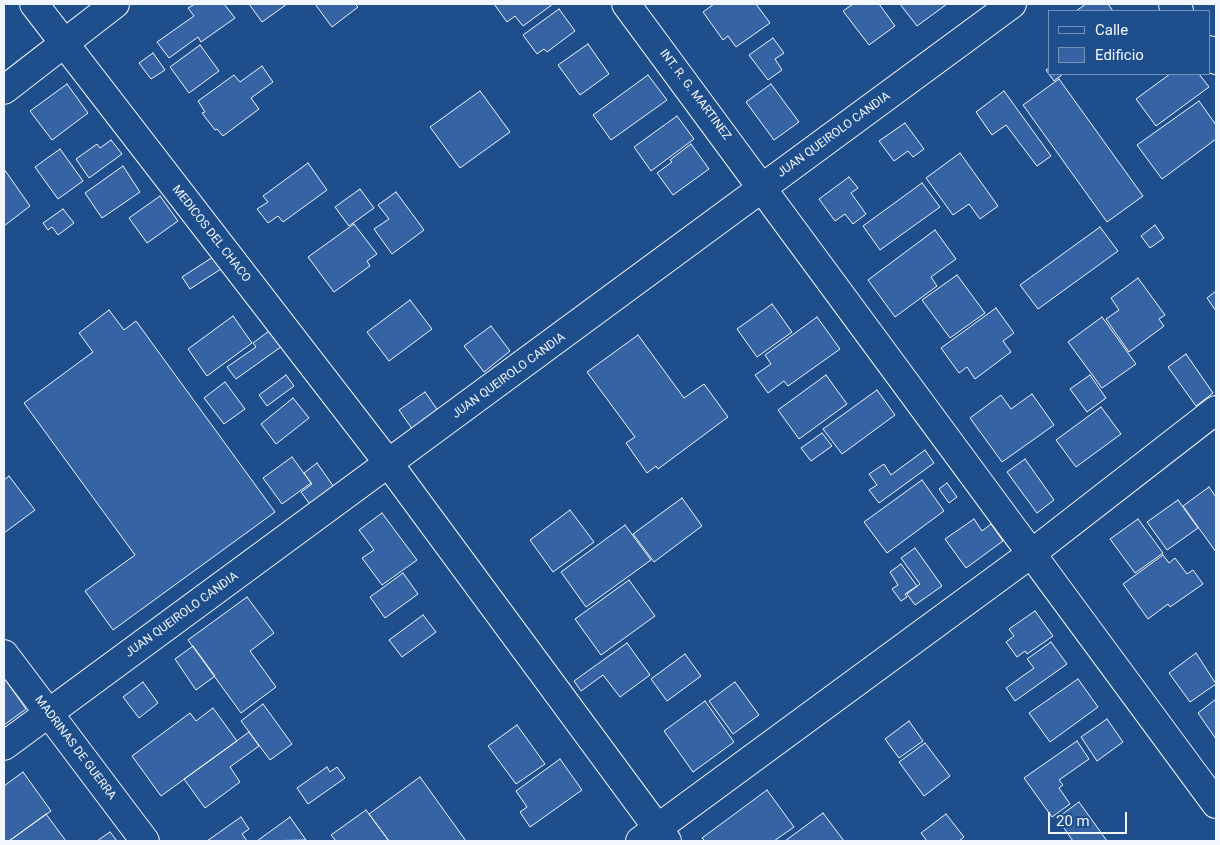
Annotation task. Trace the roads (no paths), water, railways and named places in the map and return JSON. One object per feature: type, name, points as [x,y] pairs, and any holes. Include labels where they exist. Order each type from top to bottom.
[{"type":"street","name":"MEDICOS DEL CHACO","points":[[34,4],[389,464],[655,837]]},
{"type":"street","points":[[4,90],[116,4]]},
{"type":"street","name":"INT. R. G. MARTINEZ","points":[[626,4],[764,187],[1216,804]]},
{"type":"street","name":"JUAN QUEIROLO CANDIA","points":[[4,746],[1012,4]]},
{"type":"street","points":[[655,837],[1032,553],[1216,410]]},
{"type":"street","name":"MADRINAS DE GUERRA","points":[[4,654],[146,841]]}]
